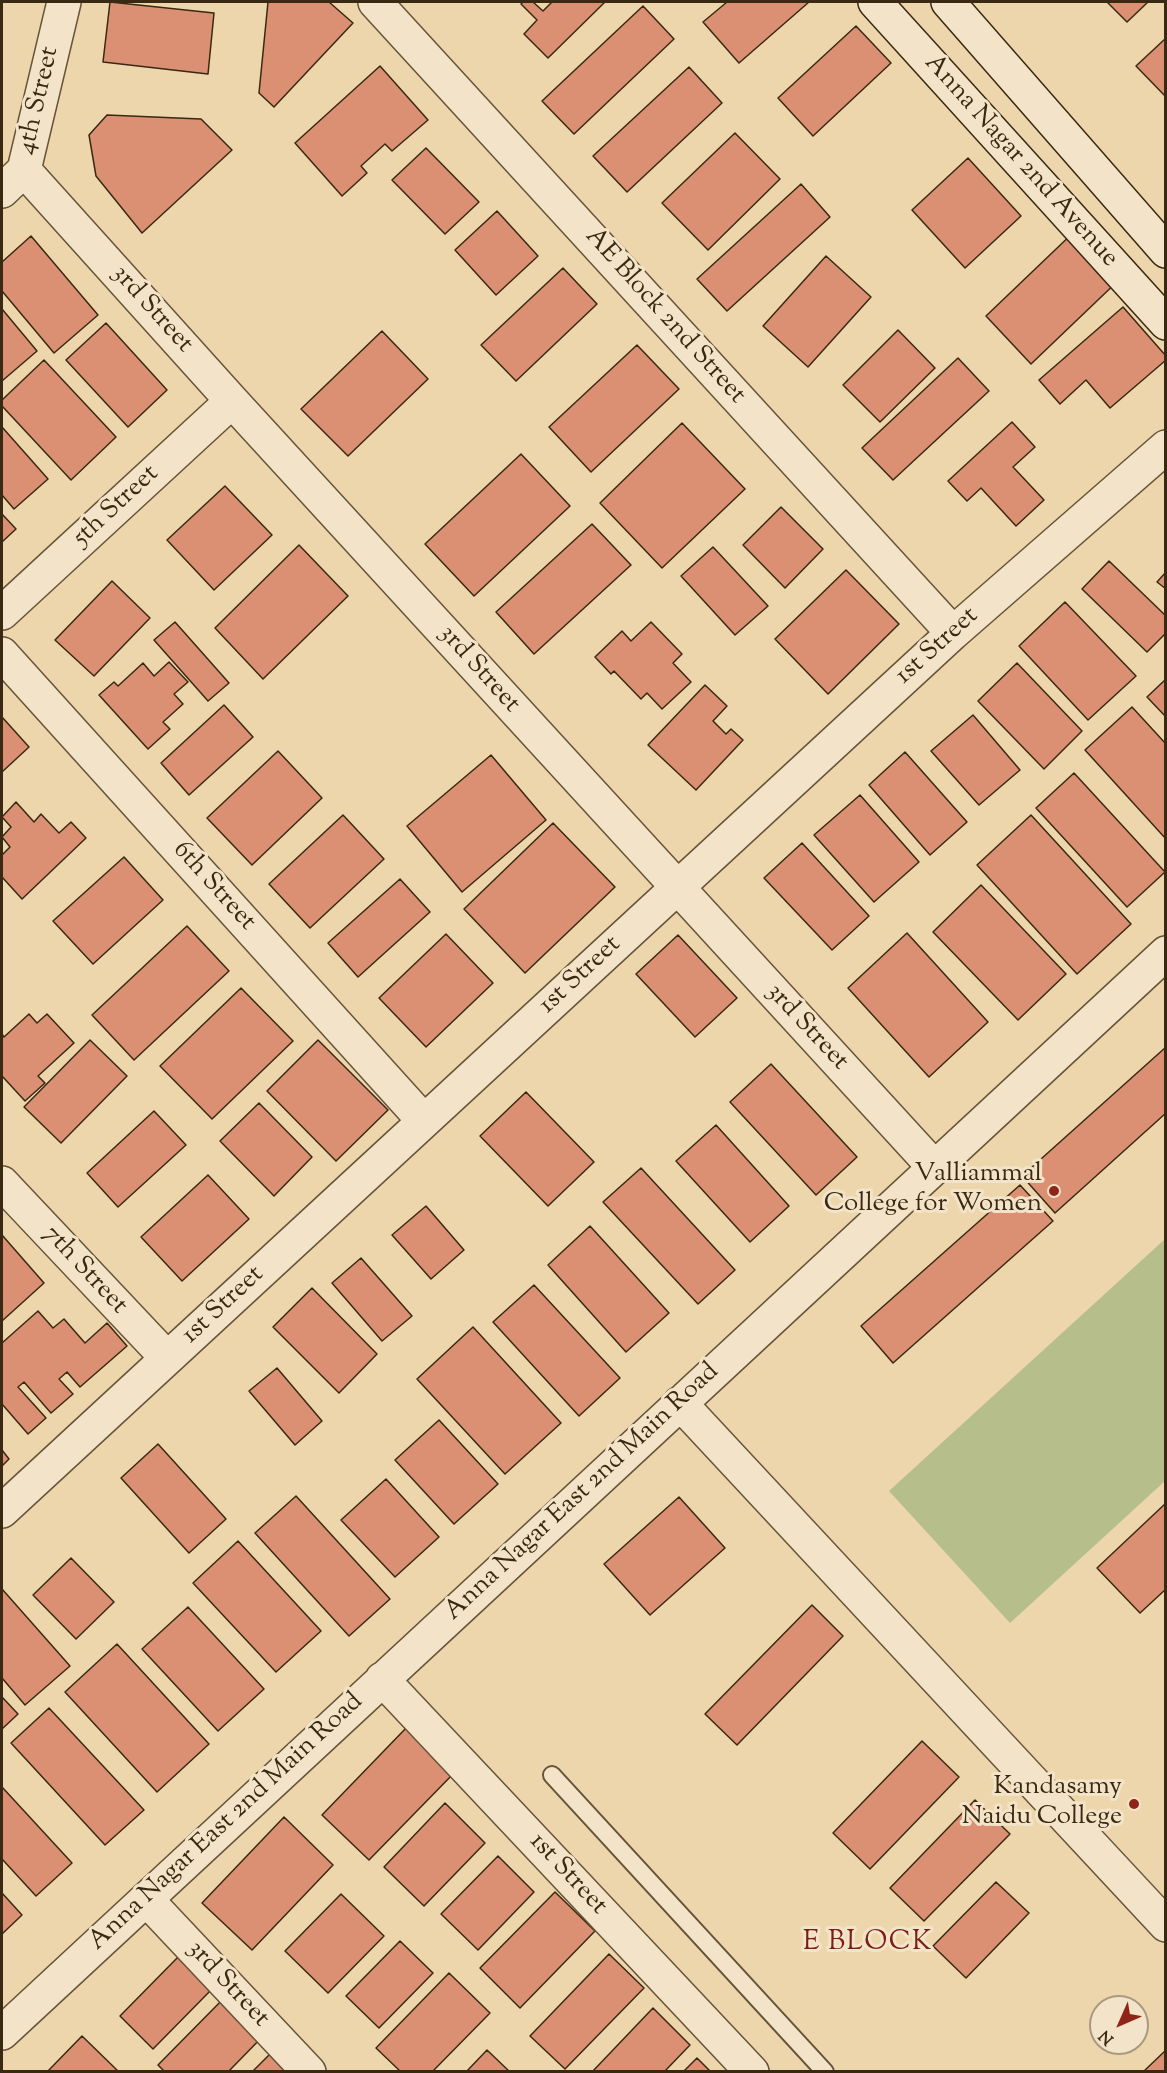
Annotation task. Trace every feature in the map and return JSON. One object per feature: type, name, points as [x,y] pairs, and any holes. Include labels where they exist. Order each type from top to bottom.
[{"type":"street","name":"4th Street","points":[[13,180],[64,2]]},
{"type":"street","name":"AE Block 2nd Street","points":[[375,2],[953,633]]},
{"type":"street","name":"Anna Nagar 2nd Avenue","points":[[875,2],[1166,324]]},
{"type":"street","name":"Anna Nagar 2nd Avenue","points":[[948,2],[1166,251]]},
{"type":"street","name":"3rd Street","points":[[13,180],[232,401],[934,1167]]},
{"type":"street","name":"5th Street","points":[[2,613],[232,401]]},
{"type":"street","name":"1st Street","points":[[2,1511],[953,633],[1166,447]]},
{"type":"street","name":"6th Street","points":[[2,654],[424,1120]]},
{"type":"street","name":"Anna Nagar East 2nd Main Road","points":[[2,2033],[1166,953]]},
{"type":"street","name":"7th Street","points":[[2,1184],[167,1358]]},
{"type":"street","points":[[680,1403],[1166,1925]]},
{"type":"street","name":"1st Street","points":[[382,1679],[752,2072]]},
{"type":"street","name":"3rd Street","points":[[146,1899],[309,2072]]},
{"type":"lane","points":[[552,1775],[825,2072]]},
{"type":"green space","points":[[1165,1239],[1165,1481],[1010,1623],[889,1491]]},
{"type":"building","points":[[110,2],[214,13],[208,74],[103,62]]},
{"type":"building","points":[[268,2],[329,2],[353,23],[274,107],[259,93]]},
{"type":"building","points":[[533,2],[543,11],[552,2],[605,2],[548,58],[524,34],[537,20],[521,4]]},
{"type":"building","points":[[727,2],[809,2],[739,63],[703,22]]},
{"type":"building","points":[[1107,2],[1148,2],[1127,22]]},
{"type":"building","points":[[643,6],[674,39],[574,134],[542,101]]},
{"type":"building","points":[[856,26],[891,63],[813,136],[778,98]]},
{"type":"building","points":[[1166,38],[1166,97],[1136,66]]},
{"type":"building","points":[[380,66],[428,120],[392,151],[385,144],[361,166],[367,173],[342,196],[295,143]]},
{"type":"building","points":[[689,67],[722,103],[627,192],[593,156]]},
{"type":"building","points":[[107,115],[201,119],[232,150],[142,233],[96,176],[89,135]]},
{"type":"building","points":[[735,133],[780,179],[708,250],[662,203]]},
{"type":"building","points":[[426,148],[479,202],[445,234],[392,180]]},
{"type":"building","points":[[968,158],[1021,216],[965,268],[912,210]]},
{"type":"building","points":[[801,184],[830,217],[727,311],[697,279]]},
{"type":"building","points":[[497,211],[538,256],[496,295],[455,250]]},
{"type":"building","points":[[1077,229],[1122,277],[1031,364],[986,316]]},
{"type":"building","points":[[31,236],[98,315],[54,353],[2,291],[2,262]]},
{"type":"building","points":[[826,256],[871,297],[808,367],[763,326]]},
{"type":"building","points":[[563,268],[597,304],[516,381],[481,345]]},
{"type":"building","points":[[1123,307],[1166,356],[1166,360],[1110,408],[1086,380],[1060,404],[1039,380]]},
{"type":"building","points":[[2,309],[37,351],[2,381]]},
{"type":"building","points":[[106,323],[167,390],[128,427],[66,360]]},
{"type":"building","points":[[898,330],[935,368],[880,422],[843,385]]},
{"type":"building","points":[[382,331],[428,379],[348,456],[301,409]]},
{"type":"building","points":[[637,345],[679,389],[591,472],[549,427]]},
{"type":"building","points":[[958,358],[989,391],[893,480],[862,448]]},
{"type":"building","points":[[44,360],[116,437],[71,480],[2,406],[2,400]]},
{"type":"building","points":[[1012,422],[1035,447],[1013,467],[1044,500],[1016,526],[981,488],[967,501],[948,481]]},
{"type":"building","points":[[682,423],[745,489],[662,568],[600,503]]},
{"type":"building","points":[[2,427],[48,479],[14,509],[2,495]]},
{"type":"building","points":[[521,454],[570,506],[474,596],[425,544]]},
{"type":"building","points":[[225,486],[272,535],[214,590],[167,540]]},
{"type":"building","points":[[781,507],[823,549],[785,588],[743,545]]},
{"type":"building","points":[[2,514],[16,529],[2,542]]},
{"type":"building","points":[[592,524],[631,565],[534,654],[496,612]]},
{"type":"building","points":[[299,545],[348,596],[263,679],[215,628]]},
{"type":"building","points":[[713,547],[768,606],[735,635],[681,576]]},
{"type":"building","points":[[1109,561],[1166,616],[1166,633],[1147,652],[1082,589]]},
{"type":"building","points":[[846,570],[899,624],[828,694],[775,639]]},
{"type":"building","points":[[1166,572],[1166,589],[1157,582]]},
{"type":"building","points":[[112,581],[150,618],[94,676],[55,640]]},
{"type":"building","points":[[1065,602],[1136,676],[1088,720],[1019,646]]},
{"type":"building","points":[[175,622],[229,683],[208,701],[154,640]]},
{"type":"building","points":[[651,622],[682,654],[673,663],[691,682],[662,709],[647,693],[641,699],[614,671],[611,674],[595,657],[622,631],[631,641]]},
{"type":"building","points":[[169,662],[188,682],[174,694],[183,704],[163,722],[170,729],[148,749],[99,695],[114,682],[118,686],[143,663],[154,676]]},
{"type":"building","points":[[1017,663],[1082,731],[1044,769],[978,701]]},
{"type":"building","points":[[1166,679],[1166,717],[1147,697]]},
{"type":"building","points":[[705,685],[727,706],[713,721],[726,734],[731,729],[743,740],[696,790],[648,745]]},
{"type":"building","points":[[224,705],[253,737],[189,795],[161,763]]},
{"type":"building","points":[[1132,707],[1166,744],[1166,839],[1085,750]]},
{"type":"building","points":[[973,715],[1020,770],[979,805],[931,751]]},
{"type":"building","points":[[2,717],[29,747],[2,772]]},
{"type":"building","points":[[278,751],[322,798],[252,865],[207,818]]},
{"type":"building","points":[[905,752],[967,822],[930,855],[869,785]]},
{"type":"building","points":[[491,755],[546,820],[462,892],[407,826]]},
{"type":"building","points":[[1074,773],[1165,872],[1127,907],[1036,808]]},
{"type":"building","points":[[860,795],[919,862],[874,902],[814,835]]},
{"type":"building","points":[[16,802],[34,822],[41,814],[59,833],[71,822],[86,838],[22,899],[2,877],[2,855],[10,847],[2,837],[11,827],[2,817]]},
{"type":"building","points":[[343,815],[384,859],[310,928],[269,884]]},
{"type":"building","points":[[1031,815],[1131,924],[1077,974],[977,865]]},
{"type":"building","points":[[553,823],[615,887],[525,973],[464,909]]},
{"type":"building","points":[[802,843],[869,916],[832,950],[764,878]]},
{"type":"building","points":[[124,857],[163,900],[93,964],[53,921]]},
{"type":"building","points":[[400,879],[430,912],[358,977],[328,943]]},
{"type":"building","points":[[981,885],[1066,974],[1018,1020],[933,932]]},
{"type":"building","points":[[187,926],[229,971],[134,1060],[92,1015]]},
{"type":"building","points":[[907,933],[988,1022],[929,1077],[848,988]]},
{"type":"building","points":[[446,934],[493,983],[426,1047],[379,998]]},
{"type":"building","points":[[678,935],[737,998],[695,1037],[636,974]]},
{"type":"building","points":[[241,988],[293,1041],[212,1119],[160,1066]]},
{"type":"building","points":[[29,1014],[37,1023],[47,1014],[74,1043],[38,1076],[45,1083],[25,1101],[2,1076],[2,1034],[4,1037]]},
{"type":"building","points":[[90,1040],[127,1076],[61,1143],[24,1107]]},
{"type":"building","points":[[318,1040],[388,1110],[336,1161],[267,1091]]},
{"type":"building","points":[[1166,1047],[1166,1113],[1055,1213],[1022,1176]]},
{"type":"building","points":[[771,1064],[857,1157],[816,1195],[730,1102]]},
{"type":"building","points":[[526,1092],[594,1162],[548,1206],[480,1136]]},
{"type":"building","points":[[259,1103],[312,1157],[274,1196],[220,1141]]},
{"type":"building","points":[[154,1111],[186,1145],[118,1207],[87,1173]]},
{"type":"building","points":[[716,1125],[789,1206],[750,1242],[676,1161]]},
{"type":"building","points":[[641,1168],[735,1270],[698,1304],[603,1202]]},
{"type":"building","points":[[208,1175],[249,1219],[182,1281],[141,1237]]},
{"type":"building","points":[[1020,1185],[1053,1221],[893,1363],[861,1326]]},
{"type":"building","points":[[426,1206],[464,1250],[431,1279],[392,1235]]},
{"type":"building","points":[[590,1226],[669,1313],[626,1352],[548,1265]]},
{"type":"building","points":[[2,1235],[44,1283],[2,1321]]},
{"type":"building","points":[[361,1258],[412,1316],[382,1341],[332,1283]]},
{"type":"building","points":[[534,1285],[620,1378],[579,1416],[493,1322]]},
{"type":"building","points":[[312,1288],[377,1354],[339,1393],[273,1327]]},
{"type":"building","points":[[38,1311],[53,1328],[64,1319],[85,1343],[107,1323],[127,1346],[80,1387],[67,1372],[59,1379],[73,1394],[51,1413],[24,1382],[18,1387],[46,1418],[28,1434],[2,1404],[2,1343]]},
{"type":"building","points":[[473,1327],[561,1423],[505,1474],[417,1379]]},
{"type":"building","points":[[277,1368],[322,1421],[295,1445],[249,1391]]},
{"type":"building","points":[[439,1420],[498,1484],[454,1524],[395,1460]]},
{"type":"building","points":[[158,1444],[226,1519],[189,1553],[121,1478]]},
{"type":"building","points":[[2,1450],[9,1459],[2,1466]]},
{"type":"building","points":[[386,1479],[439,1537],[395,1577],[341,1520]]},
{"type":"building","points":[[296,1496],[390,1599],[349,1636],[255,1533]]},
{"type":"building","points":[[679,1497],[725,1548],[650,1615],[604,1564]]},
{"type":"building","points":[[1166,1503],[1166,1589],[1140,1613],[1097,1568]]},
{"type":"building","points":[[238,1541],[321,1631],[276,1672],[193,1583]]},
{"type":"building","points":[[71,1558],[114,1602],[76,1639],[33,1595]]},
{"type":"building","points":[[2,1589],[70,1666],[25,1705],[2,1678]]},
{"type":"building","points":[[812,1605],[843,1636],[737,1745],[705,1714]]},
{"type":"building","points":[[188,1607],[264,1689],[218,1731],[142,1649]]},
{"type":"building","points":[[117,1644],[209,1744],[157,1792],[65,1692]]},
{"type":"building","points":[[2,1697],[18,1714],[2,1729]]},
{"type":"building","points":[[49,1708],[144,1810],[105,1845],[11,1743]]},
{"type":"building","points":[[408,1726],[455,1772],[369,1860],[322,1815]]},
{"type":"building","points":[[922,1741],[959,1777],[870,1869],[833,1833]]},
{"type":"building","points":[[2,1787],[72,1863],[36,1896],[2,1859]]},
{"type":"building","points":[[975,1800],[1010,1834],[924,1921],[890,1888]]},
{"type":"building","points":[[445,1803],[485,1843],[424,1906],[384,1867]]},
{"type":"building","points":[[284,1817],[333,1865],[252,1950],[202,1903]]},
{"type":"building","points":[[498,1856],[534,1892],[478,1950],[441,1914]]},
{"type":"building","points":[[996,1882],[1029,1913],[966,1978],[933,1946]]},
{"type":"building","points":[[555,1892],[595,1931],[520,2008],[480,1968]]},
{"type":"building","points":[[2,1893],[22,1915],[2,1934]]},
{"type":"building","points":[[341,1894],[384,1936],[328,1993],[285,1951]]},
{"type":"building","points":[[400,1941],[433,1973],[379,2028],[346,1996]]},
{"type":"building","points":[[181,1954],[214,1987],[153,2049],[120,2016]]},
{"type":"building","points":[[609,1954],[644,1988],[565,2069],[530,2036]]},
{"type":"building","points":[[449,1973],[490,2013],[432,2072],[401,2072],[376,2048]]},
{"type":"building","points":[[228,1994],[267,2032],[228,2072],[165,2072],[158,2065]]},
{"type":"building","points":[[653,2008],[690,2045],[664,2072],[592,2072]]},
{"type":"building","points":[[82,2036],[119,2072],[47,2072]]},
{"type":"building","points":[[275,2049],[298,2072],[252,2072]]},
{"type":"building","points":[[487,2050],[510,2072],[466,2072]]},
{"type":"building","points":[[1166,2050],[1166,2072],[1143,2072]]},
{"type":"building","points":[[697,2058],[711,2072],[683,2072]]},
{"type":"place","name":"Valliammal College for Women","points":[[1054,1191]]},
{"type":"place","name":"Kandasamy Naidu College","points":[[1134,1804]]},
{"type":"district","name":"E BLOCK","points":[[868,1944]]}]
